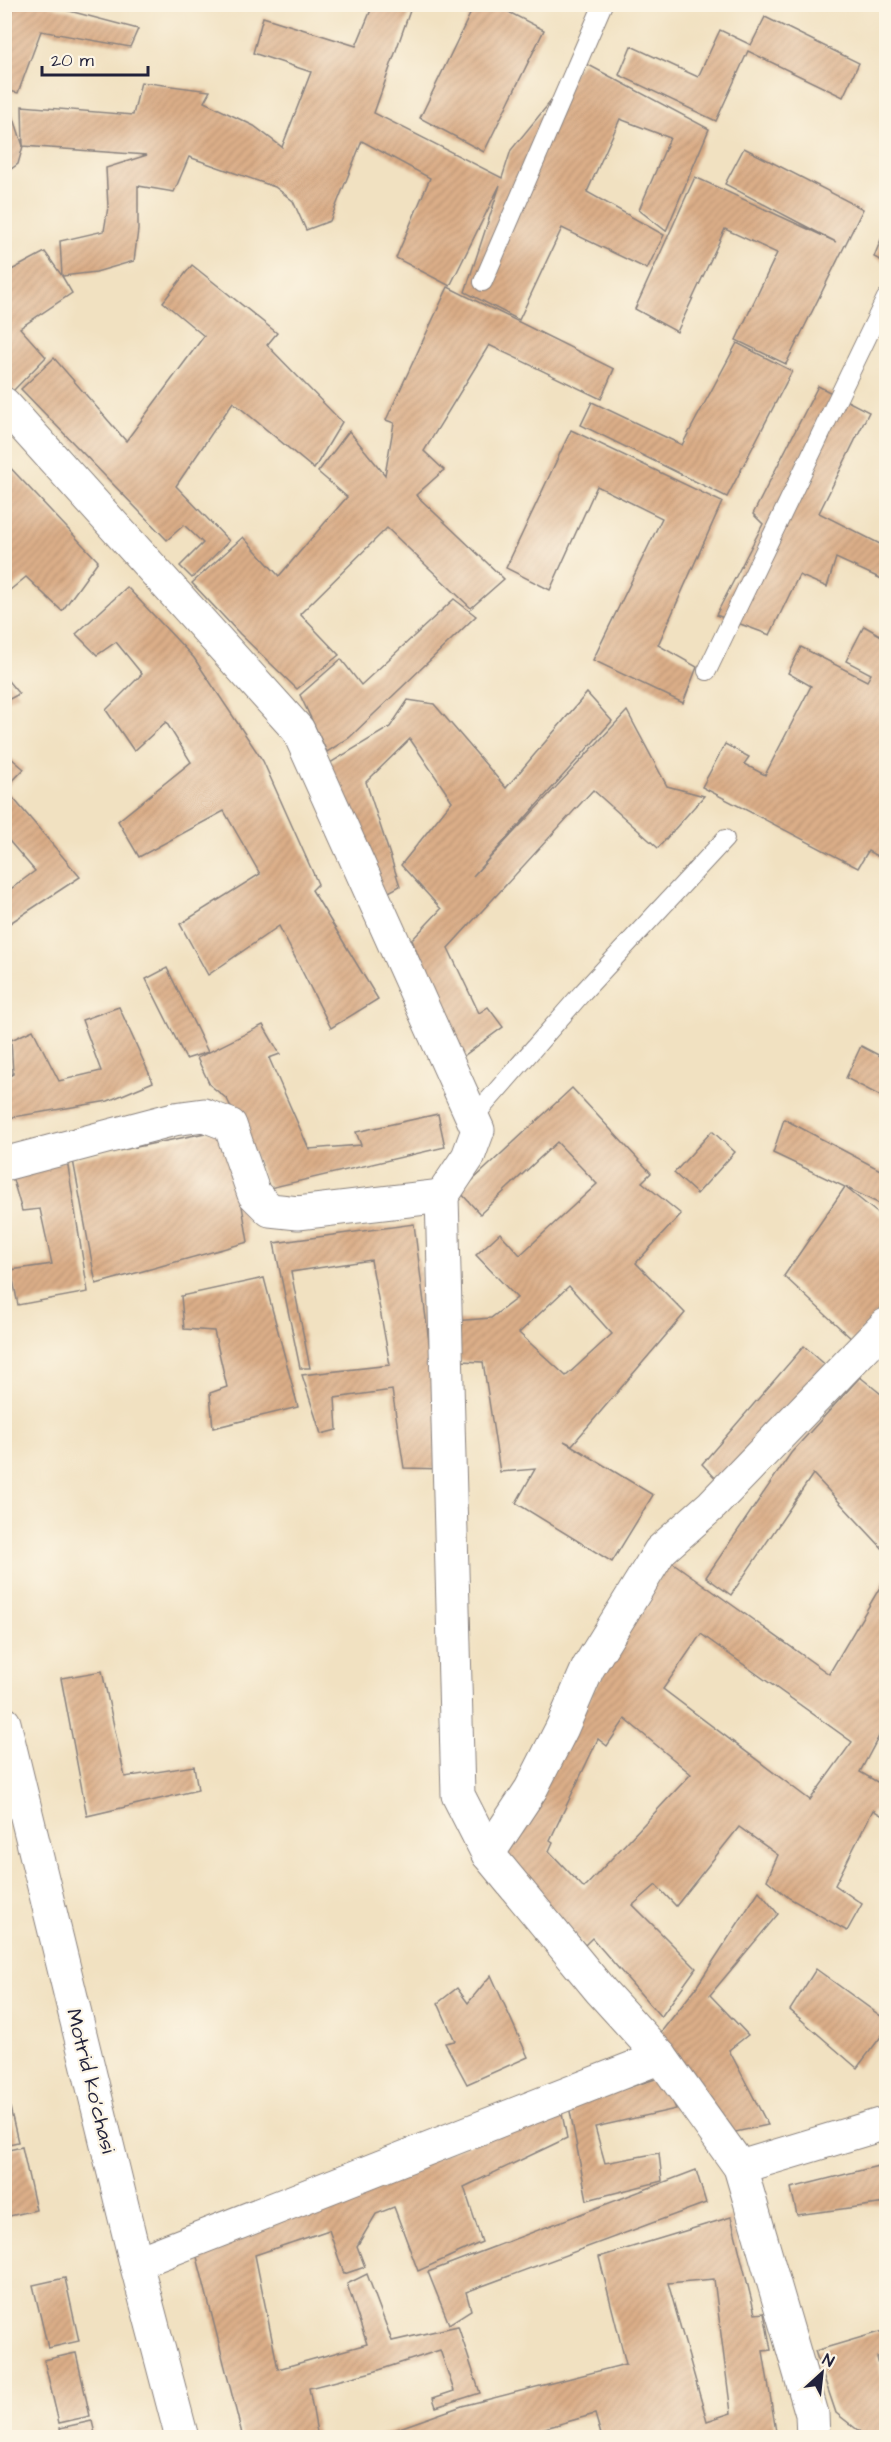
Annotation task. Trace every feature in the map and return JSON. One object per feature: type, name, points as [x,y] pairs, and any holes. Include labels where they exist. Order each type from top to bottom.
[{"type":"street","points":[[4,404],[298,730],[478,1130],[468,1156],[442,1196],[458,1795],[488,1854],[601,1992],[661,2057],[740,2167],[812,2414],[813,2438]]},
{"type":"street","points":[[4,1164],[174,1119],[204,1115],[230,1125],[254,1194],[270,1210],[298,1213],[442,1196]]},
{"type":"street","points":[[488,1854],[531,1789],[562,1728],[588,1668],[660,1551],[720,1497],[886,1325]]},
{"type":"street","name":"Motrid ko'chasi","points":[[4,1723],[135,2263],[182,2438]]},
{"type":"street","points":[[135,2263],[661,2057]]},
{"type":"street","points":[[740,2167],[886,2123]]},
{"type":"lane","points":[[483,282],[603,4]]},
{"type":"lane","points":[[707,670],[886,298]]},
{"type":"lane","points":[[472,1119],[583,992],[725,839]]},
{"type":"building","points":[[14,4],[43,4],[138,29],[130,47],[41,31],[18,93],[4,90],[4,36]]},
{"type":"building","points":[[475,4],[493,4],[544,30],[484,152],[420,118]]},
{"type":"building","points":[[373,5],[412,5],[374,113],[502,178],[511,150],[583,62],[709,129],[666,231],[639,210],[670,138],[620,119],[587,192],[664,235],[647,269],[562,228],[519,320],[465,292],[500,185],[450,286],[396,258],[430,178],[362,141],[330,221],[306,230],[293,201],[275,187],[189,157],[174,192],[138,186],[138,230],[134,261],[96,272],[62,276],[60,241],[104,231],[108,207],[106,168],[147,155],[23,146],[22,106],[133,115],[141,82],[210,91],[204,102],[254,126],[282,147],[311,72],[253,53],[263,17],[356,46]]},
{"type":"building","points":[[765,17],[859,63],[843,97],[748,51],[716,121],[619,75],[631,46],[698,77],[720,30],[751,45]]},
{"type":"building","points":[[4,95],[7,97],[23,146],[18,164],[4,174]]},
{"type":"building","points":[[744,148],[863,209],[786,364],[736,340],[777,253],[725,229],[677,332],[635,309],[695,177],[836,242],[725,184]]},
{"type":"building","points":[[886,227],[886,263],[874,257]]},
{"type":"building","points":[[45,252],[72,293],[20,328],[46,357],[13,391],[4,382],[4,274]]},
{"type":"building","points":[[192,265],[277,333],[267,345],[342,422],[314,469],[233,402],[176,486],[229,541],[192,578],[180,566],[203,543],[184,525],[167,540],[21,389],[54,358],[126,441],[204,336],[163,302]]},
{"type":"building","points":[[448,287],[614,369],[601,399],[489,345],[424,451],[444,470],[416,495],[504,579],[471,608],[387,528],[300,614],[339,655],[297,689],[192,583],[243,537],[279,576],[347,497],[318,472],[349,431],[385,475],[394,423],[386,420]]},
{"type":"building","points":[[737,343],[792,371],[727,497],[581,425],[592,402],[682,445]]},
{"type":"building","points":[[818,386],[869,412],[819,513],[886,547],[886,581],[836,558],[827,587],[799,575],[770,635],[716,615],[763,524],[753,514]]},
{"type":"building","points":[[571,430],[722,502],[658,645],[697,667],[683,703],[593,660],[662,518],[597,486],[550,590],[506,568]]},
{"type":"building","points":[[4,461],[98,561],[62,611],[26,577],[4,595]]},
{"type":"building","points":[[127,587],[194,658],[263,761],[318,884],[312,890],[378,999],[331,1028],[279,926],[208,975],[180,924],[260,874],[224,811],[139,857],[118,821],[191,762],[166,722],[134,751],[106,710],[142,674],[116,642],[97,655],[76,634]]},
{"type":"building","points":[[454,599],[476,616],[349,738],[327,752],[300,695],[341,659],[361,685]]},
{"type":"building","points":[[864,626],[883,637],[886,631],[886,814],[884,818],[886,819],[886,861],[868,851],[858,868],[702,787],[725,744],[749,757],[744,764],[765,775],[811,686],[788,673],[801,647],[867,681],[871,674],[846,661]]},
{"type":"building","points":[[4,676],[19,694],[4,702]]},
{"type":"building","points":[[587,693],[612,721],[473,876],[627,711],[667,786],[704,796],[658,848],[593,790],[448,948],[479,1013],[488,1007],[503,1027],[458,1060],[412,940],[441,909],[401,865],[452,801],[410,739],[366,782],[400,886],[376,899],[315,772],[390,727],[408,700],[434,704],[506,788]]},
{"type":"building","points":[[4,752],[24,769],[4,790]]},
{"type":"building","points":[[8,792],[80,877],[4,927],[4,894],[35,871],[4,835],[4,794]]},
{"type":"building","points":[[167,968],[208,1052],[186,1059],[146,979]]},
{"type":"building","points":[[119,1007],[153,1082],[108,1101],[8,1118],[4,1108],[4,1079],[13,1074],[11,1040],[33,1030],[59,1081],[101,1071],[82,1020]]},
{"type":"building","points":[[263,1025],[280,1054],[269,1058],[309,1149],[361,1145],[356,1132],[438,1114],[445,1147],[270,1188],[227,1099],[210,1085],[197,1058]]},
{"type":"building","points":[[861,1046],[886,1059],[886,1099],[846,1078]]},
{"type":"building","points":[[572,1088],[651,1173],[642,1182],[681,1214],[636,1263],[685,1313],[572,1445],[564,1441],[653,1495],[612,1562],[516,1503],[535,1469],[500,1472],[483,1362],[460,1361],[454,1321],[491,1318],[517,1298],[476,1255],[500,1233],[520,1255],[597,1184],[557,1142],[480,1214],[460,1192]],"holes":[[[569,1286],[612,1334],[566,1376],[519,1333]]]},
{"type":"building","points":[[784,1119],[882,1171],[886,1161],[886,1207],[773,1153]]},
{"type":"building","points":[[225,1129],[236,1170],[248,1242],[96,1284],[73,1160]]},
{"type":"building","points":[[712,1131],[735,1152],[697,1194],[674,1173]]},
{"type":"building","points":[[67,1160],[88,1292],[18,1305],[11,1270],[52,1264],[40,1209],[22,1211],[11,1173]]},
{"type":"building","points":[[845,1187],[886,1220],[886,1302],[854,1341],[784,1276]]},
{"type":"building","points":[[414,1224],[445,1469],[404,1468],[392,1390],[335,1398],[337,1430],[321,1434],[302,1375],[390,1365],[371,1260],[291,1272],[310,1368],[300,1368],[274,1243]]},
{"type":"building","points":[[264,1278],[298,1407],[213,1428],[210,1393],[227,1387],[214,1331],[184,1329],[181,1296]]},
{"type":"building","points":[[804,1346],[829,1368],[720,1483],[702,1464]]},
{"type":"building","points":[[860,1377],[886,1398],[886,1552],[813,1474],[731,1595],[706,1577],[791,1453]]},
{"type":"building","points":[[669,1560],[829,1674],[886,1577],[886,1723],[860,1772],[886,1787],[886,1818],[873,1810],[835,1885],[862,1904],[847,1931],[789,1898],[767,1880],[778,1855],[739,1827],[676,1906],[656,1885],[633,1905],[696,1968],[661,2017],[592,1938],[585,1945],[500,1852]],"holes":[[[701,1634],[852,1742],[810,1800],[663,1689]],[[625,1719],[691,1774],[584,1888],[549,1851],[553,1842],[550,1840],[598,1739],[607,1746]]]},
{"type":"building","points":[[102,1671],[125,1777],[194,1766],[198,1790],[87,1816],[61,1678]]},
{"type":"building","points":[[759,1891],[778,1914],[710,1995],[748,2035],[729,2050],[768,2125],[726,2134],[657,2037],[695,1989]]},
{"type":"building","points":[[816,1969],[886,2020],[886,2030],[857,2068],[790,2010]]},
{"type":"building","points":[[491,1975],[528,2057],[467,2084],[445,2043],[455,2041],[438,2003],[457,1988],[468,2003]]},
{"type":"building","points":[[662,2077],[676,2109],[595,2127],[605,2163],[659,2153],[662,2181],[587,2200],[569,2106]]},
{"type":"building","points":[[4,2087],[18,2142],[4,2145]]},
{"type":"building","points":[[561,2109],[567,2138],[464,2187],[482,2242],[418,2271],[394,2207],[376,2214],[357,2246],[365,2267],[344,2274],[329,2230],[255,2255],[278,2369],[367,2344],[347,2284],[367,2274],[392,2341],[458,2326],[480,2393],[436,2407],[433,2398],[454,2391],[440,2350],[376,2371],[309,2388],[318,2438],[243,2438],[195,2249]]},
{"type":"building","points":[[22,2147],[36,2210],[5,2217],[4,2151]]},
{"type":"building","points":[[886,2164],[886,2203],[797,2215],[791,2188]]},
{"type":"building","points":[[696,2170],[706,2203],[466,2292],[471,2310],[449,2324],[428,2272]]},
{"type":"building","points":[[731,2217],[755,2314],[764,2313],[771,2350],[763,2351],[777,2438],[602,2438],[595,2414],[510,2438],[371,2438],[462,2406],[626,2364],[599,2257]],"holes":[[[714,2279],[731,2413],[707,2421],[668,2283]]]},
{"type":"building","points":[[65,2278],[79,2341],[48,2348],[33,2285]]},
{"type":"building","points":[[886,2330],[886,2355],[877,2357],[886,2396],[886,2438],[868,2438],[836,2413],[815,2351]]},
{"type":"building","points":[[76,2353],[90,2416],[59,2423],[44,2360]]},
{"type":"building","points":[[92,2421],[96,2438],[63,2438],[60,2428]]}]
